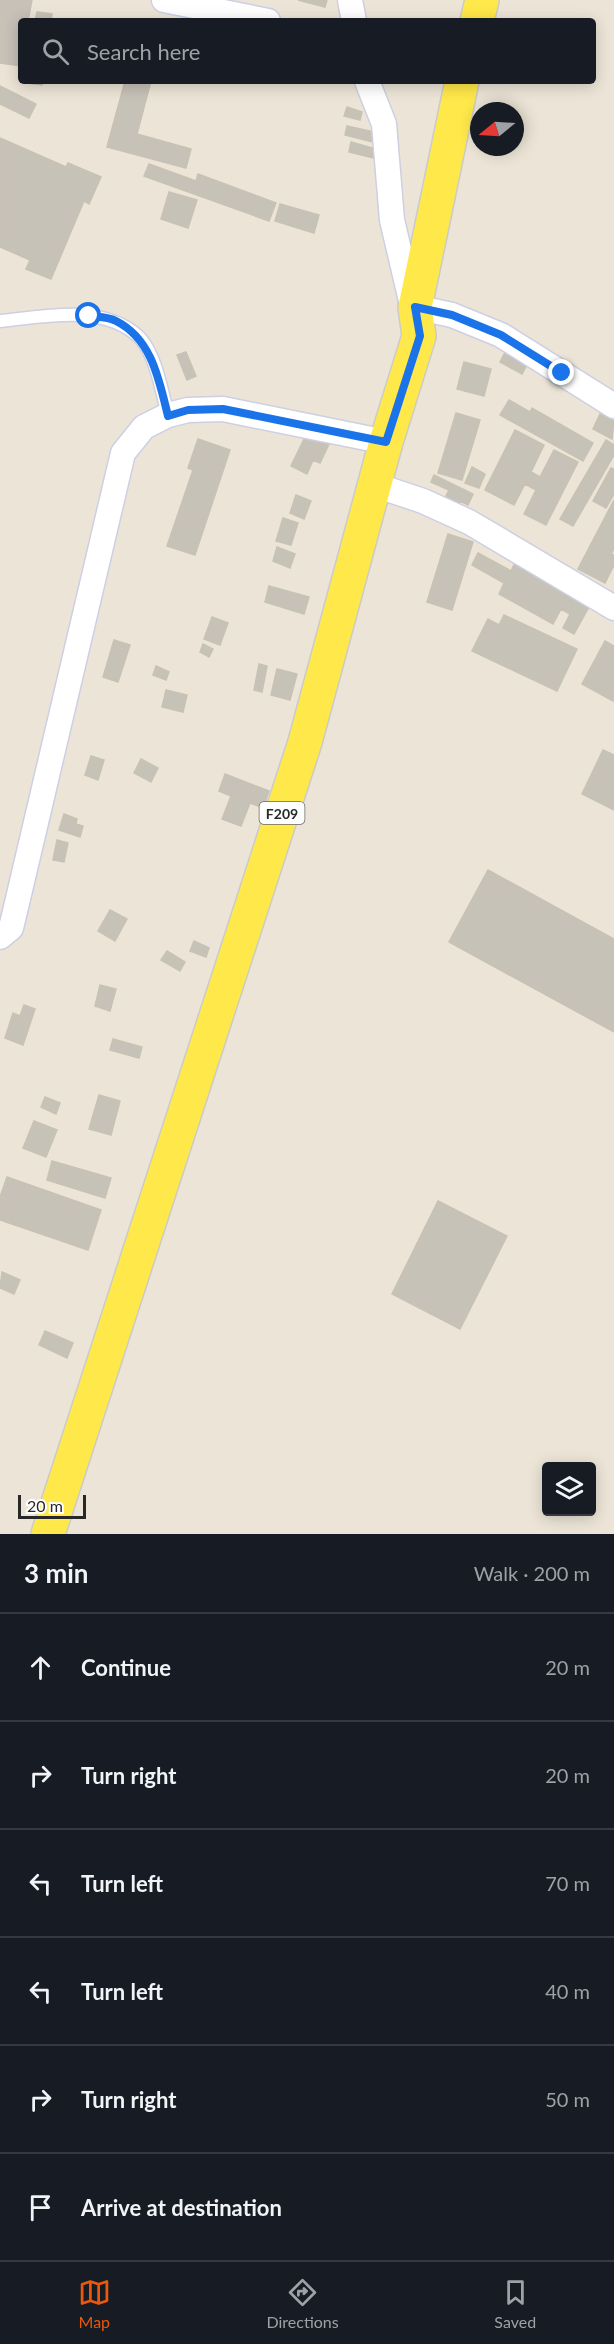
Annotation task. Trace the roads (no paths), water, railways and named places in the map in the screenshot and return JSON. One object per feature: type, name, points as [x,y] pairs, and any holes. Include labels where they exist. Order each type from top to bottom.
[{"type":"main road","points":[[478,18],[482,0]]},
{"type":"main road","name":"F209","points":[[48,1534],[305,742],[417,322],[461,84]]},
{"type":"street","points":[[164,0],[253,18]]},
{"type":"street","points":[[350,0],[353,18]]},
{"type":"street","points":[[368,84],[384,124],[392,220],[417,322],[452,315],[501,335],[614,406]]},
{"type":"street","points":[[0,937],[11,928],[18,903],[123,453],[144,427],[188,410],[223,409],[386,442]]},
{"type":"street","points":[[375,485],[423,501],[469,522],[614,608]]},
{"type":"lane","points":[[0,321],[57,316],[89,316],[115,320],[140,338],[153,363],[168,416]]}]
